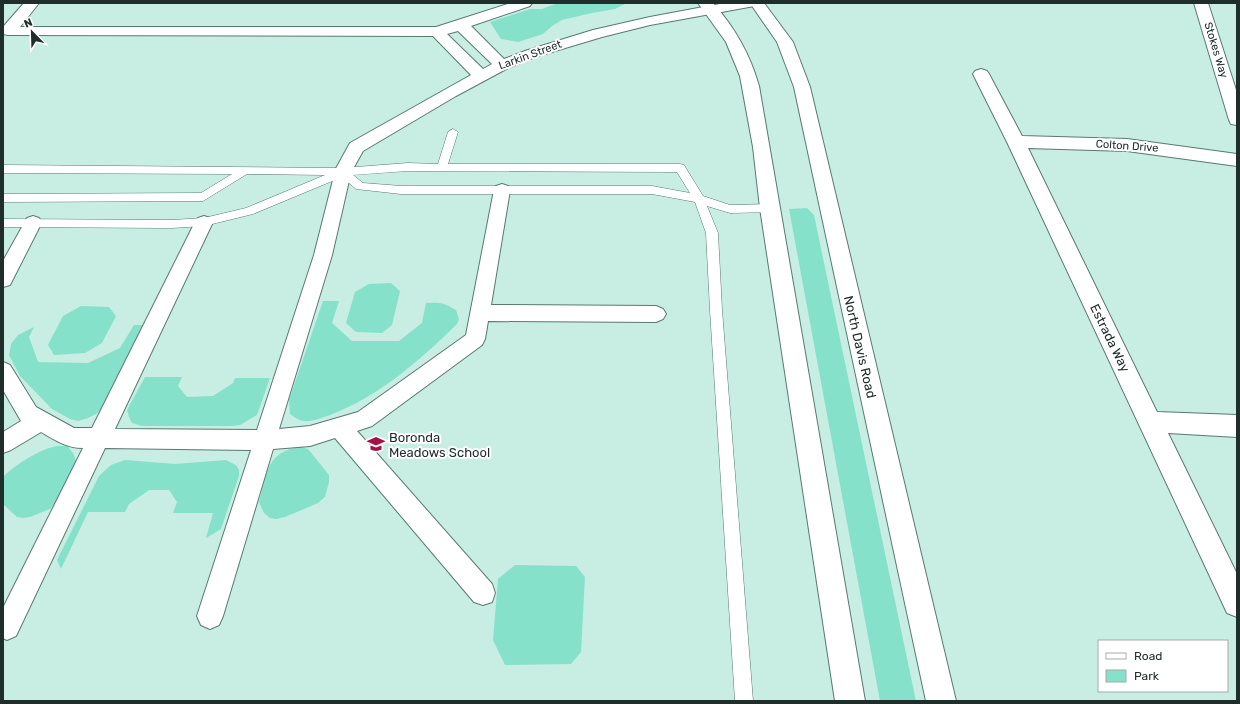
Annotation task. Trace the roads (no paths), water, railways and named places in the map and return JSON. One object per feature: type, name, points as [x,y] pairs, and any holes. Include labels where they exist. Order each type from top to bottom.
[{"type":"main road","points":[[32,3],[8,31],[437,32],[525,3]]},
{"type":"main road","name":"Larkin Street","points":[[343,172],[356,147],[480,75],[502,65],[538,51],[598,33],[708,6],[749,3]]},
{"type":"main road","name":"North Davis Road","points":[[757,3],[774,24],[785,42],[802,87],[941,701]]},
{"type":"main road","name":"Stokes Way","points":[[1201,3],[1237,120]]},
{"type":"main road","points":[[708,6],[729,34],[737,48],[753,94],[767,178],[769,208],[850,701]]},
{"type":"main road","points":[[461,25],[502,65]]},
{"type":"main road","points":[[437,32],[480,75]]},
{"type":"main road","name":"Estrada Way","points":[[981,74],[1016,142],[1237,603]]},
{"type":"main road","name":"Colton Drive","points":[[1016,142],[1084,143],[1133,146],[1237,160]]},
{"type":"main road","points":[[1151,422],[1237,426]]},
{"type":"street","points":[[210,616],[322,255],[343,172]]},
{"type":"street","points":[[3,371],[28,414],[72,438],[265,440],[310,436],[364,419],[475,339],[502,190]]},
{"type":"street","points":[[3,280],[33,222]]},
{"type":"street","points":[[7,627],[204,222]]},
{"type":"street","points":[[479,313],[656,314]]},
{"type":"street","points":[[3,442],[40,421]]},
{"type":"street","points":[[340,426],[483,593]]},
{"type":"lane","points":[[442,167],[453,132]]},
{"type":"lane","points":[[3,169],[343,172],[442,167],[680,168],[699,199],[712,233],[716,310],[744,701]]},
{"type":"lane","points":[[3,198],[203,197],[245,170]]},
{"type":"lane","points":[[343,172],[360,186],[400,190],[652,190],[699,199],[730,209],[769,208]]},
{"type":"lane","points":[[3,222],[172,224],[204,222],[249,211],[343,172]]},
{"type":"place","name":"Boronda Meadows School","points":[[376,444]]}]
